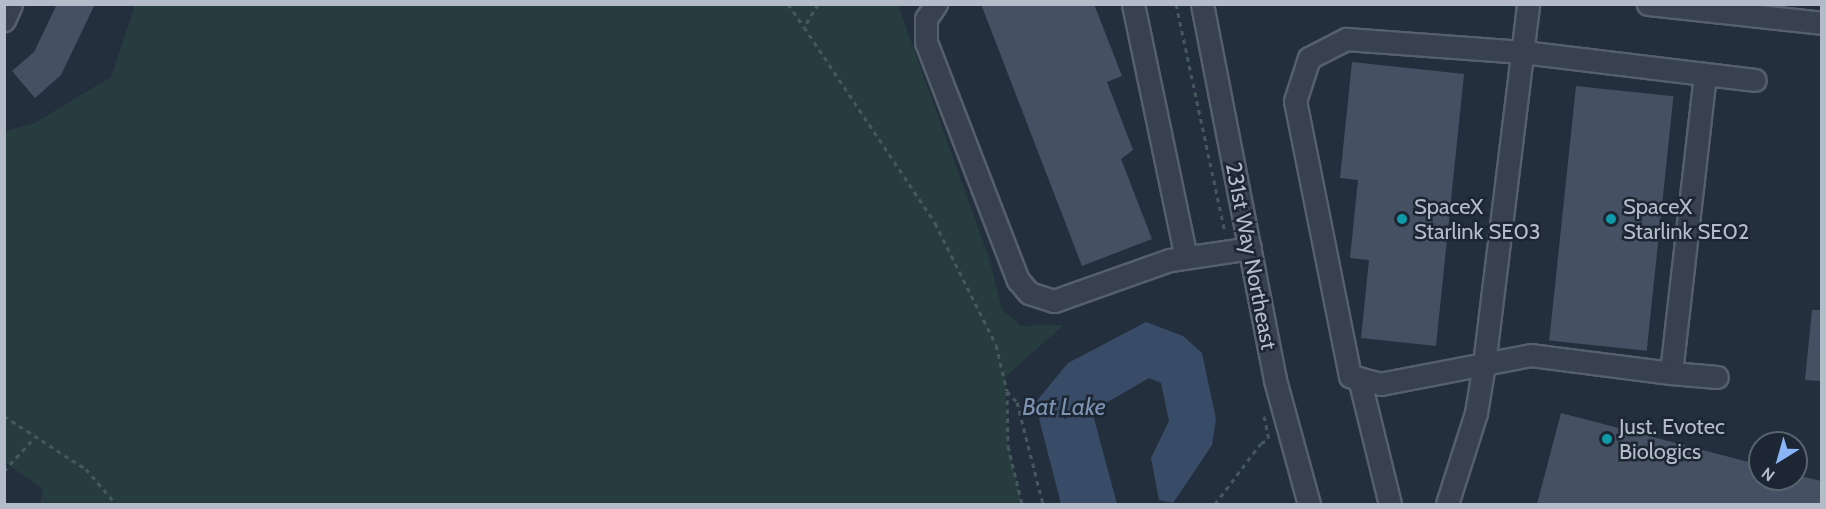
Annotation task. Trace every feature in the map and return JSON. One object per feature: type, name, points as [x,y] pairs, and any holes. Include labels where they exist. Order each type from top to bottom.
[{"type":"street","points":[[4,20],[11,4]]},
{"type":"street","points":[[936,4],[926,19],[926,42],[1018,280],[1029,293],[1054,301],[1150,266],[1250,248]]},
{"type":"street","name":"231st Way Northeast","points":[[1202,4],[1275,380],[1309,504]]},
{"type":"street","points":[[1447,504],[1476,413],[1484,364],[1524,52],[1528,4]]},
{"type":"street","points":[[1648,4],[1821,23]]},
{"type":"street","points":[[1134,5],[1186,258]]},
{"type":"street","points":[[1717,376],[1671,373],[1531,355],[1381,384],[1350,376],[1295,101],[1309,58],[1346,39],[1524,52],[1755,80]]},
{"type":"street","points":[[1671,373],[1705,74]]},
{"type":"street","points":[[1359,378],[1390,504]]},
{"type":"path","points":[[788,4],[935,223],[996,345],[1007,391],[1008,446],[1022,504]]},
{"type":"path","points":[[804,27],[818,4]]},
{"type":"path","points":[[1176,4],[1229,253]]},
{"type":"path","points":[[1007,391],[1017,402],[1044,504]]},
{"type":"path","points":[[1215,504],[1261,442],[1269,440],[1262,409]]},
{"type":"path","points":[[4,416],[34,438],[87,469],[116,504]]},
{"type":"path","points":[[4,471],[34,438]]},
{"type":"green space","points":[[135,5],[898,5],[988,255],[1002,309],[1021,326],[1064,325],[1005,377],[1008,446],[1022,504],[40,504],[43,490],[5,462],[5,131],[33,124],[111,77]]},
{"type":"water","name":"Bat Lake","points":[[1146,322],[1183,336],[1202,353],[1216,419],[1212,445],[1173,503],[1159,500],[1151,458],[1169,421],[1161,383],[1149,378],[1092,411],[1117,504],[1061,504],[1035,403],[1068,363]]},
{"type":"building","points":[[57,4],[95,4],[61,75],[35,98],[12,71],[34,52]]},
{"type":"building","points":[[981,4],[1094,4],[1122,76],[1107,82],[1133,150],[1121,159],[1152,239],[1082,266]]},
{"type":"building","name":"SpaceX Starlink SE03","points":[[1352,62],[1464,74],[1436,346],[1361,338],[1369,260],[1350,258],[1358,180],[1340,178]]},
{"type":"building","name":"SpaceX Starlink SE02","points":[[1576,86],[1673,96],[1647,351],[1549,341]]},
{"type":"building","points":[[1812,310],[1821,310],[1821,381],[1805,380]]},
{"type":"building","name":"Just. Evotec Biologics","points":[[1561,413],[1748,462],[1748,491],[1808,491],[1808,478],[1821,481],[1821,504],[1537,504]]},
{"type":"place","name":"SpaceX Starlink SE03","points":[[1402,219]]},
{"type":"place","name":"SpaceX Starlink SE02","points":[[1611,219]]},
{"type":"place","name":"Just. Evotec Biologics","points":[[1607,439]]}]
